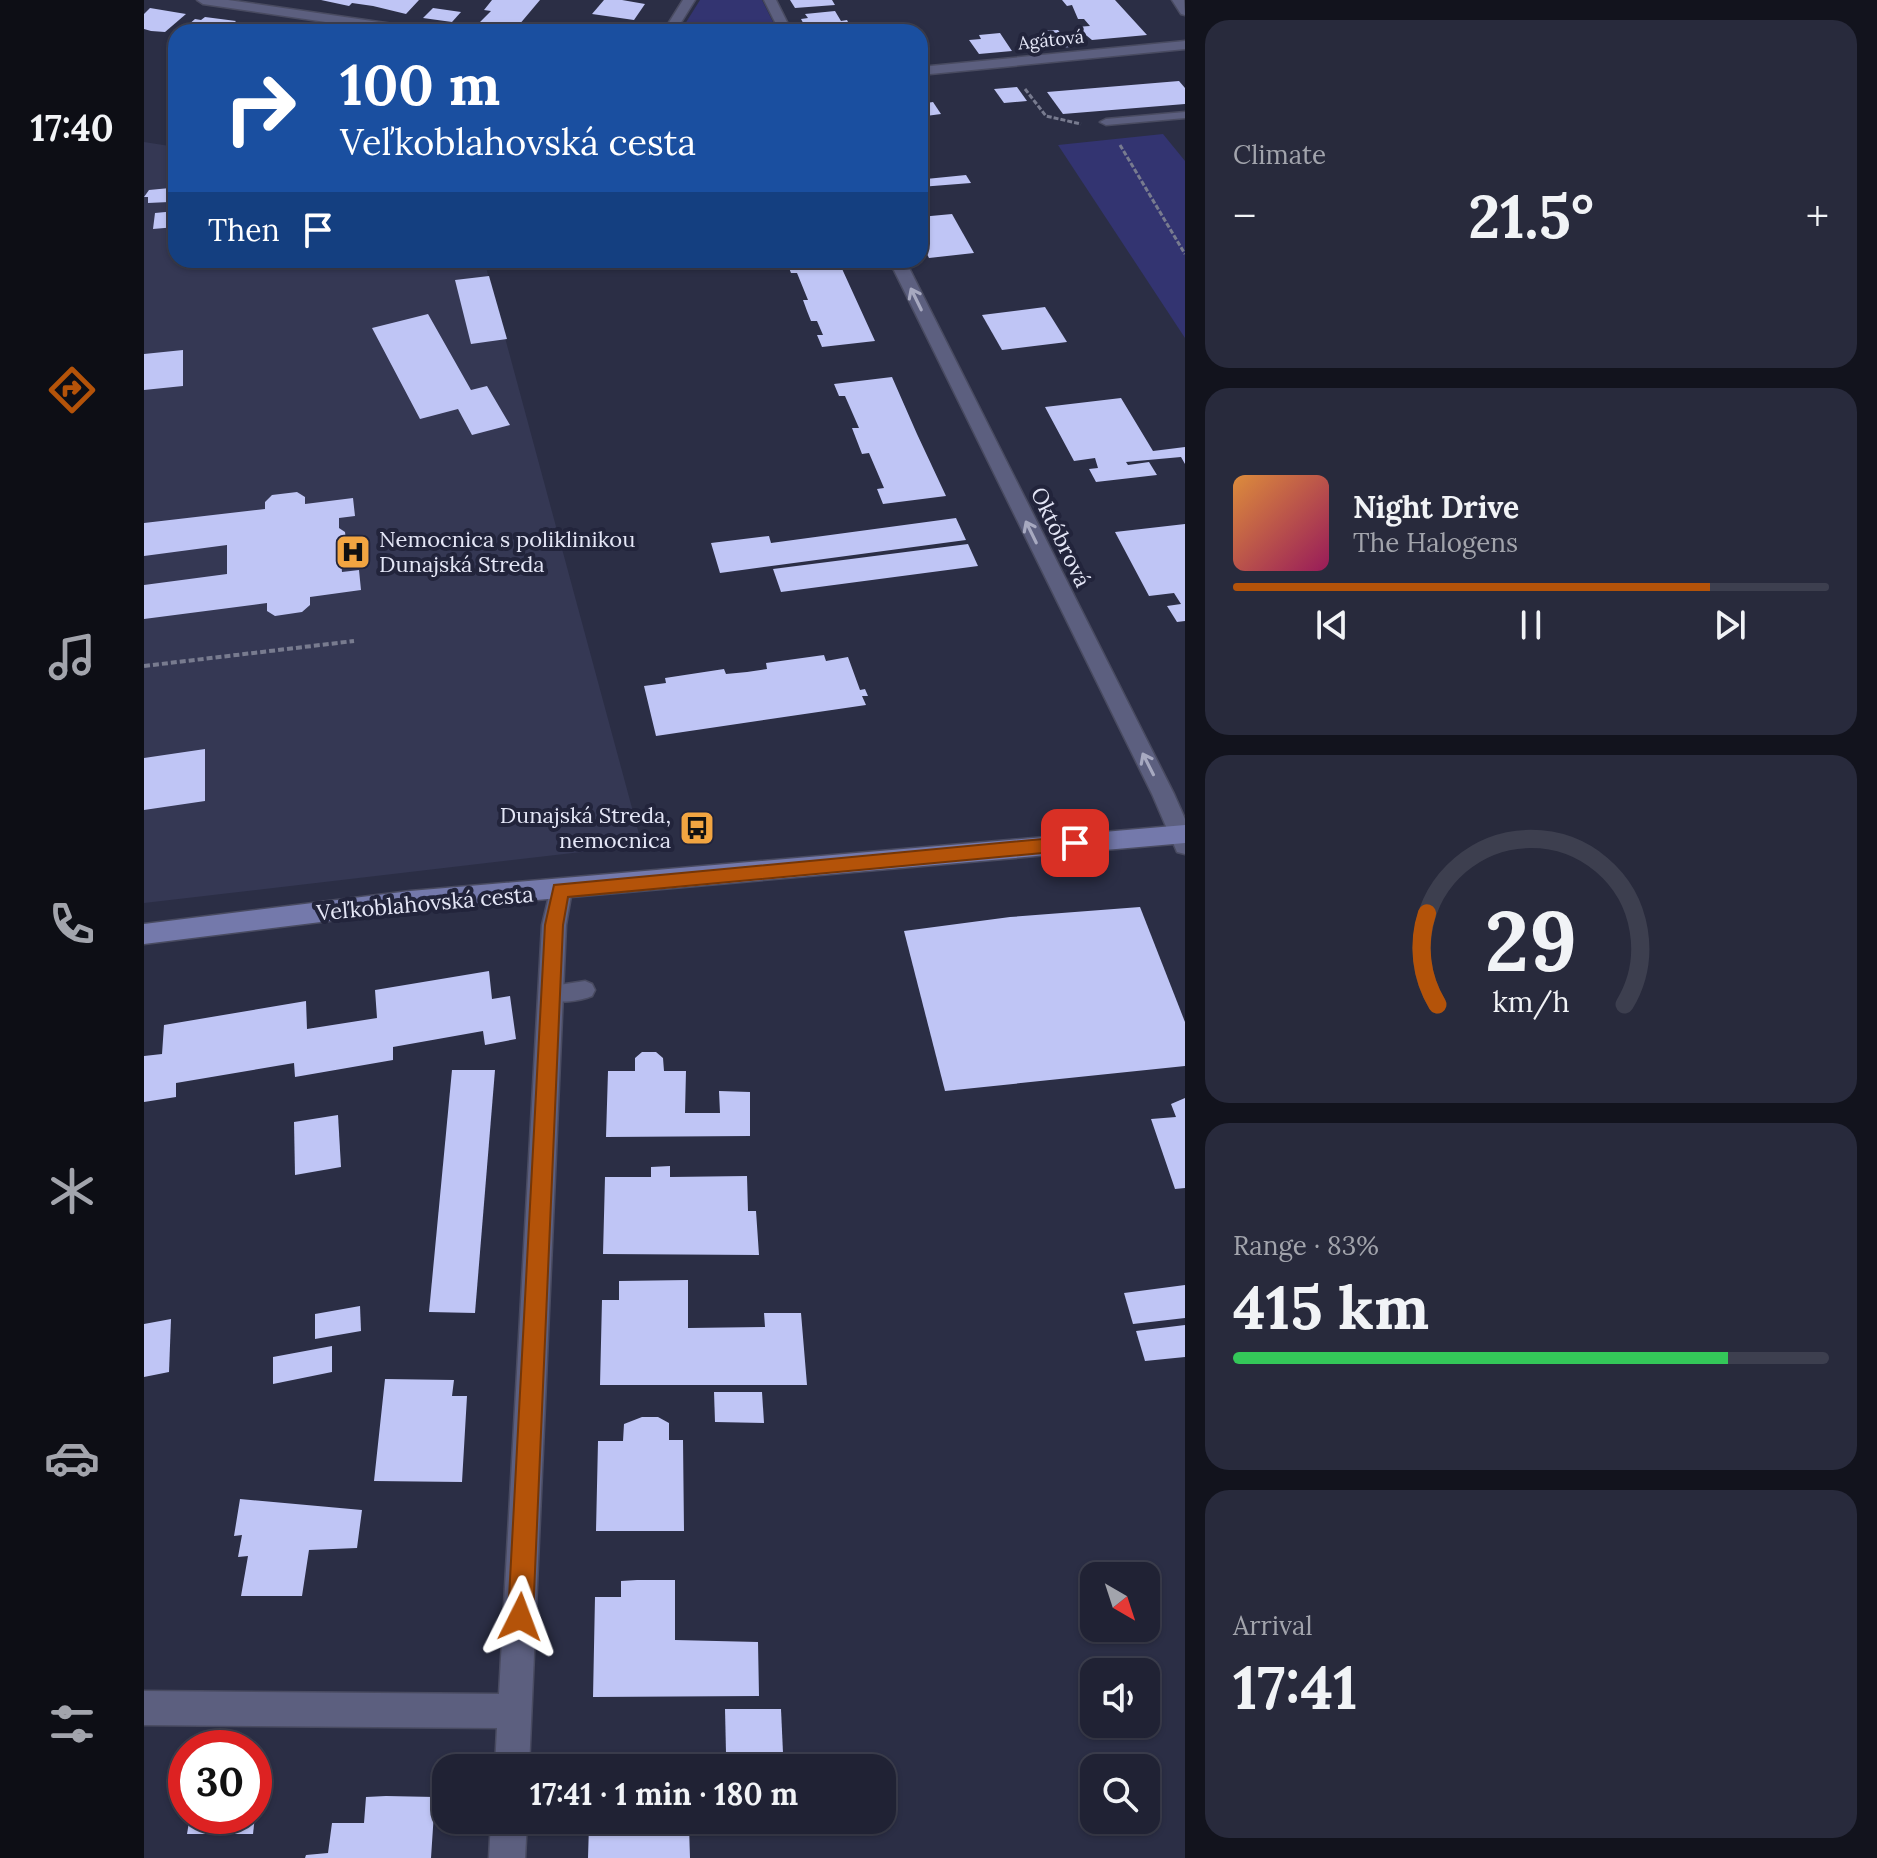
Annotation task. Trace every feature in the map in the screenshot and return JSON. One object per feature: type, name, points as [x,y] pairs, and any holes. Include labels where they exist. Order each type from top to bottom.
[{"type":"main road","name":"Veľkoblahovská cesta","points":[[144,934],[410,901],[1184,838]]},
{"type":"street","points":[[203,0],[366,24]]},
{"type":"street","points":[[278,11],[290,0]]},
{"type":"street","points":[[674,24],[689,0]]},
{"type":"street","points":[[770,0],[782,24]]},
{"type":"street","points":[[1178,0],[1185,11]]},
{"type":"street","name":"Agátová","points":[[928,70],[1185,45]]},
{"type":"street","name":"Októbrová","points":[[901,268],[1184,838]]},
{"type":"street","points":[[513,1754],[554,925],[560,890]]},
{"type":"street","points":[[144,1708],[515,1711]]},
{"type":"street","points":[[507,1858],[508,1834]]},
{"type":"lane","points":[[1106,122],[1185,115]]},
{"type":"lane","points":[[553,993],[585,990]]},
{"type":"path","points":[[1006,63],[1046,116],[1080,124],[1106,122],[1185,254]]},
{"type":"path","points":[[144,666],[354,641]]},
{"type":"shaded area","points":[[700,0],[762,0],[774,24],[685,24]]},
{"type":"shaded area","points":[[1163,134],[1185,161],[1185,338],[1058,145]]},
{"type":"shaded area","name":"Nemocnica s poliklinikou Dunajská Streda","points":[[144,142],[168,146],[168,268],[486,268],[642,845],[144,903]]},
{"type":"building","points":[[321,0],[419,0],[406,14],[373,6],[352,3],[349,6]]},
{"type":"building","points":[[492,0],[540,0],[520,24],[478,24],[491,11],[484,10]]},
{"type":"building","points":[[604,0],[645,4],[634,20],[592,14]]},
{"type":"building","points":[[790,0],[832,0],[835,5],[795,8]]},
{"type":"building","points":[[1062,0],[1115,0],[1147,35],[1092,40],[1076,27],[1090,26],[1084,19],[1078,19],[1072,5],[1067,6]]},
{"type":"building","points":[[150,8],[186,14],[174,24],[168,24],[165,32],[144,29],[144,14]]},
{"type":"building","points":[[433,8],[461,12],[452,22],[423,18]]},
{"type":"building","points":[[835,11],[841,21],[847,20],[849,24],[804,24],[801,19],[808,18],[805,14]]},
{"type":"building","points":[[205,17],[236,21],[233,24],[189,24],[195,19]]},
{"type":"building","points":[[1058,30],[1072,47],[1055,48],[1041,31]]},
{"type":"building","points":[[1000,33],[1012,51],[979,54],[969,40],[981,39],[979,35]]},
{"type":"building","points":[[1179,81],[1185,88],[1185,104],[1063,114],[1047,92]]},
{"type":"building","points":[[1017,87],[1027,101],[1004,103],[994,89]]},
{"type":"building","points":[[933,102],[941,114],[928,116],[928,103]]},
{"type":"building","points":[[966,175],[971,183],[928,186],[928,179]]},
{"type":"building","points":[[168,188],[168,202],[148,203],[148,197],[144,197],[149,190]]},
{"type":"building","points":[[168,212],[168,228],[153,229],[155,213]]},
{"type":"building","points":[[952,214],[974,253],[929,258],[928,216]]},
{"type":"building","points":[[789,268],[842,268],[875,341],[822,347],[817,335],[823,335],[817,321],[811,321],[803,300],[808,300],[797,273],[791,273]]},
{"type":"building","points":[[489,276],[507,339],[471,344],[455,280]]},
{"type":"building","points":[[1045,307],[1067,342],[1002,350],[982,315]]},
{"type":"building","points":[[428,314],[471,390],[487,386],[510,425],[472,435],[458,409],[420,419],[372,328]]},
{"type":"building","points":[[183,350],[183,386],[144,390],[144,354]]},
{"type":"building","points":[[892,377],[946,496],[883,504],[877,489],[884,488],[869,453],[862,454],[852,428],[859,428],[845,396],[839,396],[834,384]]},
{"type":"building","points":[[1121,398],[1153,451],[1185,447],[1185,464],[1181,457],[1126,462],[1128,465],[1149,462],[1157,475],[1096,482],[1089,469],[1098,468],[1095,458],[1074,461],[1045,407]]},
{"type":"building","points":[[297,492],[305,497],[305,504],[353,498],[355,516],[339,518],[339,528],[345,532],[348,557],[341,562],[342,572],[359,570],[361,590],[310,597],[310,605],[302,612],[275,616],[267,611],[267,603],[144,619],[144,585],[227,574],[227,545],[144,556],[144,523],[265,509],[265,502],[272,495]]},
{"type":"building","points":[[956,518],[966,540],[720,573],[711,543],[769,536],[771,543]]},
{"type":"building","points":[[1185,524],[1185,621],[1177,622],[1167,606],[1181,604],[1174,593],[1149,596],[1115,532]]},
{"type":"building","points":[[968,544],[978,566],[781,592],[773,569]]},
{"type":"building","points":[[824,655],[826,661],[848,657],[860,690],[865,689],[868,696],[862,696],[866,705],[656,736],[644,686],[666,683],[665,678],[724,669],[726,674],[747,672],[767,669],[766,663]]},
{"type":"building","points":[[205,749],[205,801],[144,810],[144,758]]},
{"type":"building","points":[[1140,907],[1185,1022],[1185,1066],[945,1091],[904,931],[1010,917]]},
{"type":"building","points":[[489,971],[492,999],[510,996],[516,1039],[485,1045],[483,1031],[393,1047],[393,1060],[295,1077],[294,1063],[176,1083],[176,1097],[144,1102],[144,1056],[162,1054],[164,1025],[306,1001],[307,1029],[377,1018],[375,990]]},
{"type":"building","points":[[642,1052],[656,1052],[663,1058],[664,1071],[686,1071],[685,1113],[720,1113],[719,1091],[750,1092],[750,1136],[606,1137],[608,1071],[635,1071],[635,1058]]},
{"type":"building","points":[[452,1070],[495,1070],[475,1313],[429,1312]]},
{"type":"building","points":[[1185,1098],[1185,1188],[1175,1189],[1151,1119],[1176,1117],[1171,1104]]},
{"type":"building","points":[[338,1115],[341,1167],[295,1175],[294,1122]]},
{"type":"building","points":[[670,1166],[670,1177],[747,1176],[748,1211],[756,1211],[759,1255],[603,1254],[605,1177],[651,1177],[651,1167]]},
{"type":"building","points":[[688,1280],[688,1328],[765,1327],[764,1313],[801,1313],[807,1385],[600,1385],[602,1300],[619,1300],[619,1281]]},
{"type":"building","points":[[1185,1285],[1185,1318],[1133,1324],[1124,1293]]},
{"type":"building","points":[[360,1306],[361,1331],[315,1339],[315,1314]]},
{"type":"building","points":[[171,1319],[169,1372],[144,1377],[144,1324]]},
{"type":"building","points":[[1185,1325],[1185,1357],[1145,1361],[1136,1331]]},
{"type":"building","points":[[332,1346],[332,1372],[273,1384],[273,1357]]},
{"type":"building","points":[[385,1379],[454,1380],[452,1396],[467,1396],[462,1482],[374,1481]]},
{"type":"building","points":[[714,1392],[762,1392],[764,1423],[715,1422]]},
{"type":"building","points":[[642,1417],[658,1417],[669,1423],[669,1440],[683,1440],[684,1531],[596,1531],[598,1441],[623,1441],[624,1424]]},
{"type":"building","points":[[240,1499],[362,1510],[357,1548],[309,1550],[302,1596],[241,1596],[248,1556],[238,1557],[242,1535],[234,1536]]},
{"type":"building","points":[[675,1580],[675,1640],[758,1642],[759,1696],[593,1697],[595,1597],[621,1597],[621,1581]]},
{"type":"building","points":[[725,1709],[781,1709],[783,1753],[726,1753]]},
{"type":"building","points":[[366,1797],[432,1797],[431,1858],[305,1858],[306,1855],[328,1853],[332,1823],[364,1823]]},
{"type":"building","points":[[589,1834],[689,1834],[690,1858],[588,1858]]},
{"type":"place","name":"Nemocnica s poliklinikou Dunajská Streda","points":[[353,552]]},
{"type":"place","name":"Dunajská Streda, nemocnica","points":[[697,828]]},
{"type":"route","points":[[520,1617],[554,925],[560,890],[1075,843]]}]
